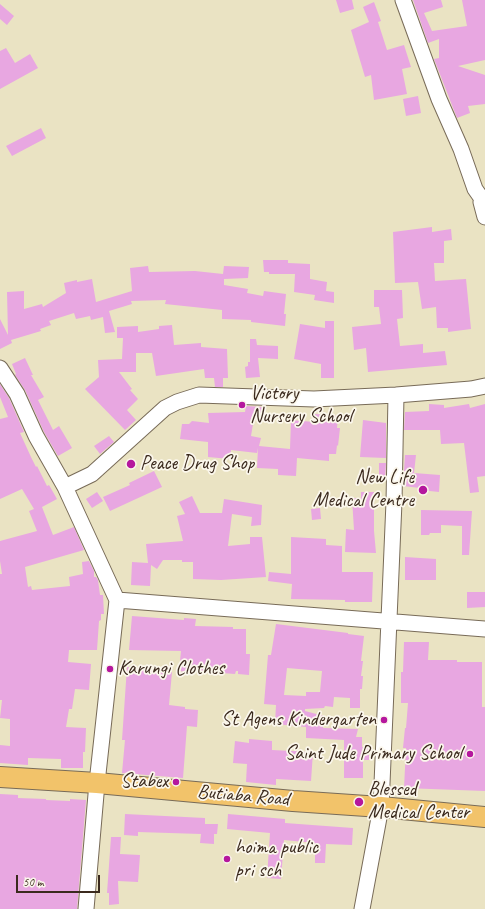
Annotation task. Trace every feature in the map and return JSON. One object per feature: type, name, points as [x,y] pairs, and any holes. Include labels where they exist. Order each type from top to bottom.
[{"type":"main road","name":"Butiaba Road","points":[[0,777],[97,783],[485,817]]},
{"type":"street","points":[[403,0],[439,99],[461,149],[476,189],[483,199],[481,202],[485,217]]},
{"type":"street","points":[[0,368],[17,394],[36,436],[65,488],[117,600],[97,783],[86,909]]},
{"type":"street","points":[[65,488],[92,474],[165,408],[177,402],[199,395],[314,399],[396,395],[471,389],[485,386]]},
{"type":"street","points":[[362,909],[381,807],[394,502],[396,395]]},
{"type":"street","points":[[117,600],[485,629]]},
{"type":"building","points":[[336,0],[352,0],[354,9],[340,13]]},
{"type":"building","points":[[413,0],[441,0],[443,7],[424,13],[432,31],[467,26],[462,0],[485,0],[485,60],[458,66],[485,75],[485,104],[468,106],[470,113],[457,118],[434,59],[439,58],[439,39],[428,43]]},
{"type":"building","points":[[374,2],[381,21],[378,22],[387,50],[404,45],[411,67],[402,69],[407,94],[374,100],[371,75],[365,77],[351,30],[369,22],[363,7]]},
{"type":"building","points":[[0,4],[14,16],[7,25],[0,19]]},
{"type":"building","points":[[6,48],[15,63],[30,54],[38,68],[0,89],[0,51]]},
{"type":"building","points":[[418,96],[421,113],[406,116],[403,99]]},
{"type":"building","points":[[41,128],[46,138],[12,156],[6,146]]},
{"type":"building","points":[[432,227],[432,232],[451,229],[452,240],[444,241],[444,263],[434,263],[435,281],[466,279],[471,329],[448,332],[448,328],[437,328],[436,307],[422,309],[418,282],[395,283],[393,232]]},
{"type":"building","points":[[263,260],[288,260],[288,263],[310,264],[310,279],[327,282],[326,291],[334,292],[334,303],[314,300],[315,295],[294,292],[295,274],[269,274],[269,272],[264,272]]},
{"type":"building","points":[[148,266],[149,272],[195,271],[223,274],[224,266],[249,267],[248,278],[224,279],[224,285],[248,289],[247,293],[263,296],[264,291],[286,294],[284,314],[286,314],[285,326],[251,322],[251,320],[222,319],[222,310],[165,304],[166,300],[131,301],[132,304],[109,311],[115,332],[105,333],[103,317],[91,320],[90,316],[76,319],[74,313],[49,321],[51,325],[40,329],[41,331],[11,340],[12,343],[0,349],[0,319],[8,335],[7,292],[24,291],[24,309],[42,304],[43,307],[66,293],[64,283],[92,279],[96,302],[132,291],[130,268]]},
{"type":"building","points":[[374,290],[402,290],[403,318],[397,319],[400,346],[423,344],[423,353],[445,351],[447,365],[368,372],[366,348],[354,350],[352,327],[381,324],[379,307],[374,307]]},
{"type":"building","points":[[325,321],[334,321],[334,378],[321,378],[321,364],[294,359],[300,324],[325,328]]},
{"type":"building","points":[[172,325],[174,345],[201,343],[201,347],[227,349],[228,378],[223,378],[223,387],[215,387],[214,378],[205,378],[204,369],[156,376],[152,353],[136,353],[136,372],[119,372],[132,389],[130,390],[138,399],[127,410],[136,420],[125,430],[85,389],[99,377],[98,360],[122,359],[123,338],[117,338],[117,327],[138,326],[138,332],[159,329],[159,326]]},
{"type":"building","points":[[250,339],[256,339],[257,345],[278,346],[278,359],[258,358],[260,377],[246,378],[245,367],[248,366],[248,362],[250,362]]},
{"type":"building","points":[[25,358],[33,375],[31,375],[44,397],[38,400],[53,430],[59,426],[72,448],[58,456],[44,432],[25,390],[15,375],[16,374],[12,364]]},
{"type":"building","points":[[0,384],[9,398],[24,432],[20,433],[31,457],[47,486],[49,485],[57,499],[42,507],[53,535],[74,527],[84,550],[25,567],[28,587],[31,586],[32,590],[70,586],[69,577],[83,574],[82,562],[89,561],[94,571],[94,577],[98,580],[100,595],[103,595],[104,614],[101,614],[101,620],[99,621],[97,650],[69,650],[68,662],[91,664],[89,690],[75,689],[72,709],[69,709],[66,727],[86,728],[83,768],[61,768],[61,759],[28,758],[28,765],[0,763],[0,745],[10,746],[10,719],[0,718],[2,700],[0,700],[0,574],[2,574],[0,561],[0,541],[37,531],[29,511],[34,509],[22,489],[0,499],[0,419],[8,417],[0,397]]},
{"type":"building","points":[[429,404],[444,405],[444,408],[469,404],[470,408],[485,404],[485,476],[477,477],[479,492],[470,493],[464,443],[441,444],[440,430],[404,430],[405,412],[429,411]]},
{"type":"building","points":[[246,406],[263,407],[262,419],[254,418],[251,436],[261,438],[259,446],[290,449],[291,420],[314,422],[315,414],[338,416],[337,428],[340,428],[336,454],[329,454],[329,461],[297,458],[296,476],[278,475],[278,469],[257,468],[258,448],[257,453],[231,450],[230,459],[208,457],[208,442],[180,439],[182,424],[189,424],[192,421],[209,423],[208,413],[245,412]]},
{"type":"building","points":[[363,420],[386,423],[386,458],[360,457]]},
{"type":"building","points":[[109,436],[114,442],[100,454],[94,446]]},
{"type":"building","points":[[405,455],[416,455],[414,473],[440,475],[439,492],[403,486]]},
{"type":"building","points":[[379,463],[386,463],[385,479],[379,479]]},
{"type":"building","points":[[154,471],[162,487],[110,511],[103,497],[130,485],[129,483]]},
{"type":"building","points":[[97,492],[103,501],[92,508],[86,499]]},
{"type":"building","points":[[361,492],[374,492],[374,531],[376,553],[345,552],[346,529],[354,530],[352,498],[361,498]]},
{"type":"building","points":[[192,496],[200,513],[222,513],[224,499],[262,505],[261,525],[251,526],[252,517],[232,514],[228,546],[250,544],[250,537],[262,537],[266,577],[221,580],[193,579],[193,562],[182,562],[182,560],[163,560],[157,569],[151,565],[150,586],[131,585],[132,562],[148,563],[146,544],[183,541],[177,516],[185,514],[179,502]]},
{"type":"building","points":[[320,508],[321,519],[312,520],[311,509]]},
{"type":"building","points":[[421,510],[472,511],[469,555],[462,555],[462,526],[441,525],[441,533],[421,535]]},
{"type":"building","points":[[291,537],[326,539],[326,545],[342,546],[342,572],[373,572],[372,602],[291,599],[292,584],[268,581],[269,572],[291,574]]},
{"type":"building","points":[[405,557],[436,559],[436,580],[405,580]]},
{"type":"building","points":[[467,592],[485,592],[485,607],[467,608]]},
{"type":"building","points":[[132,616],[184,620],[184,618],[196,619],[195,626],[233,627],[233,629],[246,629],[246,654],[250,654],[249,675],[238,674],[238,671],[236,671],[235,674],[179,671],[181,651],[129,650]]},
{"type":"building","points":[[276,624],[364,636],[361,661],[363,661],[361,676],[363,676],[362,689],[360,689],[360,708],[350,708],[350,698],[334,697],[333,707],[325,706],[324,708],[305,709],[305,711],[324,716],[323,728],[358,729],[356,737],[362,737],[362,747],[369,747],[369,760],[363,760],[363,778],[344,778],[344,740],[306,738],[306,727],[275,724],[276,705],[264,704],[268,655],[271,655]],"holes":[[[287,668],[322,671],[320,692],[306,692],[306,696],[284,695]]]},
{"type":"building","points":[[404,642],[429,642],[428,660],[482,662],[482,707],[485,707],[485,791],[404,788],[406,748],[403,748],[408,703],[401,703],[401,672],[403,672]]},
{"type":"building","points":[[127,667],[144,669],[143,670],[172,672],[169,705],[185,707],[185,709],[198,710],[197,727],[187,726],[183,778],[122,773],[125,740],[122,740]]},
{"type":"building","points":[[249,739],[272,741],[272,750],[313,752],[311,781],[276,779],[276,785],[246,782],[247,764],[233,763],[235,741],[249,743]]},
{"type":"building","points":[[0,794],[18,795],[18,798],[46,800],[86,800],[77,909],[0,909]]},
{"type":"building","points":[[125,814],[205,818],[205,824],[218,824],[217,834],[214,834],[214,844],[200,843],[201,834],[138,832],[138,836],[124,835]]},
{"type":"building","points":[[228,814],[285,819],[285,823],[353,828],[352,845],[326,844],[325,863],[315,863],[315,843],[284,840],[281,879],[267,878],[270,833],[227,829]]},
{"type":"building","points":[[111,837],[121,837],[120,854],[140,855],[138,882],[118,881],[119,904],[109,905],[109,893],[107,893]]},
{"type":"place","name":"Victory Nursery School","points":[[242,405]]},
{"type":"place","name":"Peace Drug Shop","points":[[131,464]]},
{"type":"place","name":"New Life Medical Centre","points":[[423,490]]},
{"type":"place","name":"Karungi Clothes","points":[[110,669]]},
{"type":"place","name":"St Agens Kindergarten","points":[[384,720]]},
{"type":"place","name":"Saint Jude Primary School","points":[[470,754]]},
{"type":"place","name":"Stabex","points":[[176,782]]},
{"type":"place","name":"Blessed Medical Center","points":[[359,802]]},
{"type":"place","name":"hoima public pri sch","points":[[227,859]]}]
